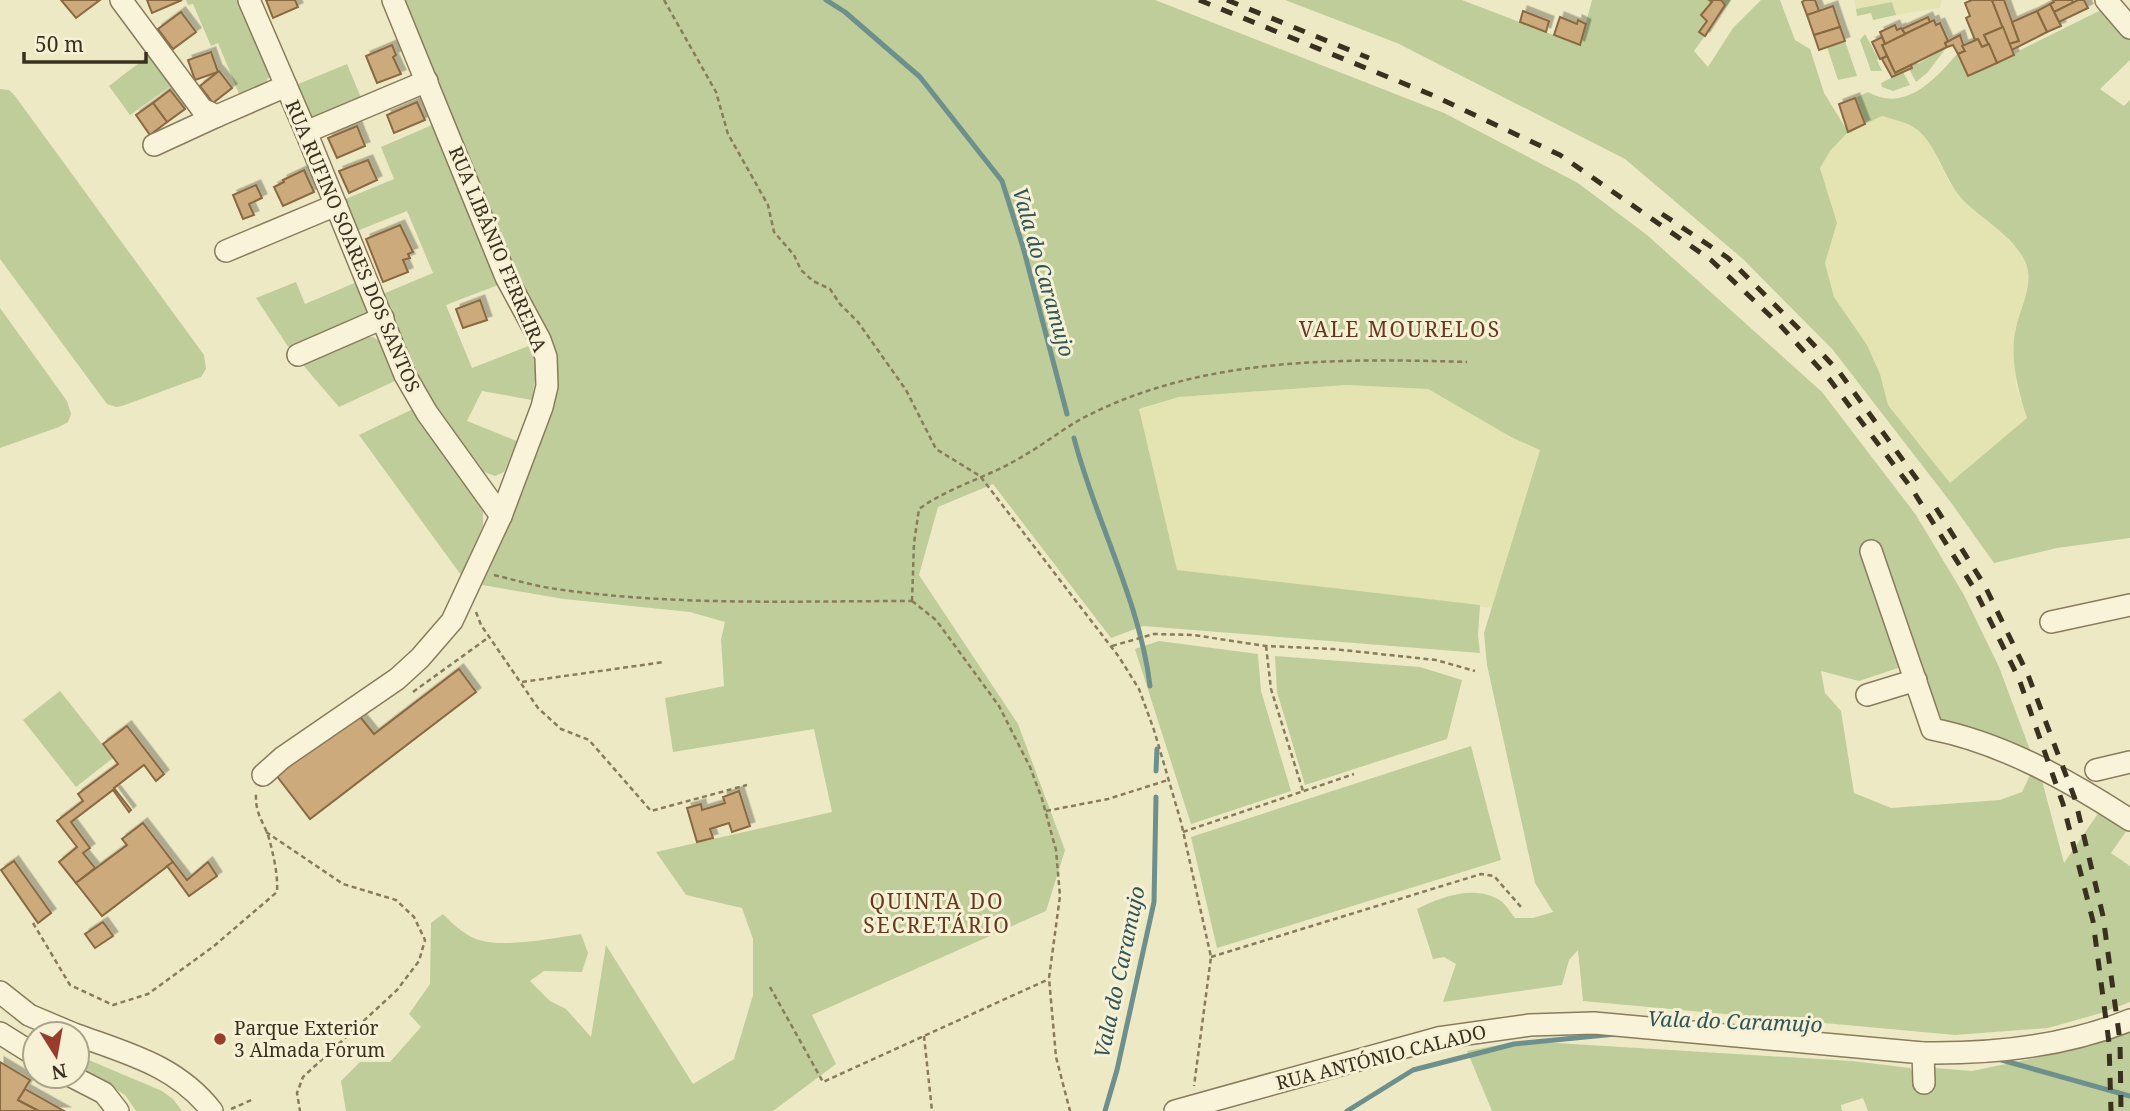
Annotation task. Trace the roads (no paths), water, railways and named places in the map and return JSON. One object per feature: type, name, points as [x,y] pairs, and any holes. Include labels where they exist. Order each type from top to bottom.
[{"type":"street","points":[[121,0],[202,109],[217,116]]},
{"type":"street","name":"RUA RUFINO SOARES DOS SANTOS","points":[[249,0],[405,374],[419,400],[501,516]]},
{"type":"street","name":"RUA LIBÂNIO FERREIRA","points":[[263,775],[282,758],[368,701],[420,658],[452,621],[501,516],[545,397],[548,372],[540,340],[501,264],[393,0]]},
{"type":"street","points":[[2109,1],[2130,28]]},
{"type":"street","points":[[306,132],[427,81]]},
{"type":"street","points":[[154,145],[286,86]]},
{"type":"street","points":[[226,251],[336,205]]},
{"type":"street","points":[[298,355],[383,318]]},
{"type":"street","points":[[1871,551],[1933,729],[1967,736],[2032,765],[2090,794],[2130,820]]},
{"type":"street","points":[[2051,622],[2130,605]]},
{"type":"street","points":[[1867,695],[1916,680]]},
{"type":"street","points":[[2096,770],[2130,762]]},
{"type":"street","points":[[0,992],[29,1015],[41,1020]]},
{"type":"street","name":"RUA ANTÓNIO CALADO","points":[[1184,1109],[1438,1038],[1530,1024],[1606,1024],[1923,1053],[1983,1052],[2042,1045],[2082,1036],[2130,1020]]},
{"type":"street","points":[[0,1033],[21,1046]]},
{"type":"street","points":[[91,1041],[170,1072],[186,1083],[212,1111]]},
{"type":"street","points":[[1923,1053],[1924,1083]]},
{"type":"street","points":[[91,1086],[104,1093],[118,1111]]},
{"type":"waterway","name":"Vala do Caramujo","points":[[826,0],[845,12],[920,77],[1002,181],[1023,247],[1067,414]]},
{"type":"waterway","name":"Vala do Caramujo","points":[[1074,438],[1137,623],[1150,686]]},
{"type":"waterway","name":"Vala do Caramujo","points":[[1156,771],[1157,749]]},
{"type":"waterway","name":"Vala do Caramujo","points":[[1105,1111],[1117,1070],[1154,902],[1156,797]]},
{"type":"waterway","name":"Vala do Caramujo","points":[[1347,1111],[1413,1070],[1514,1044],[1616,1034]]},
{"type":"waterway","name":"Vala do Caramujo","points":[[1998,1059],[2130,1096]]},
{"type":"railway","points":[[1199,0],[1432,95],[1560,155],[1711,260],[1780,325],[1830,380],[1912,489],[1975,590],[2019,679],[2063,804],[2093,921],[2109,1043],[2111,1111]]},
{"type":"railway","points":[[1227,0],[1369,58]]},
{"type":"railway","points":[[1662,214],[1728,258],[1798,328],[1840,373],[1921,485]]},
{"type":"railway","points":[[1936,508],[1985,586],[2028,675],[2075,799],[2103,916],[2120,1041],[2121,1111]]},
{"type":"place","name":"Parque Exterior 3 Almada Forum","points":[[220,1039]]},
{"type":"district","name":"VALE MOURELOS","points":[[1400,329]]},
{"type":"district","name":"QUINTA DO SECRETÁRIO","points":[[937,913]]}]
